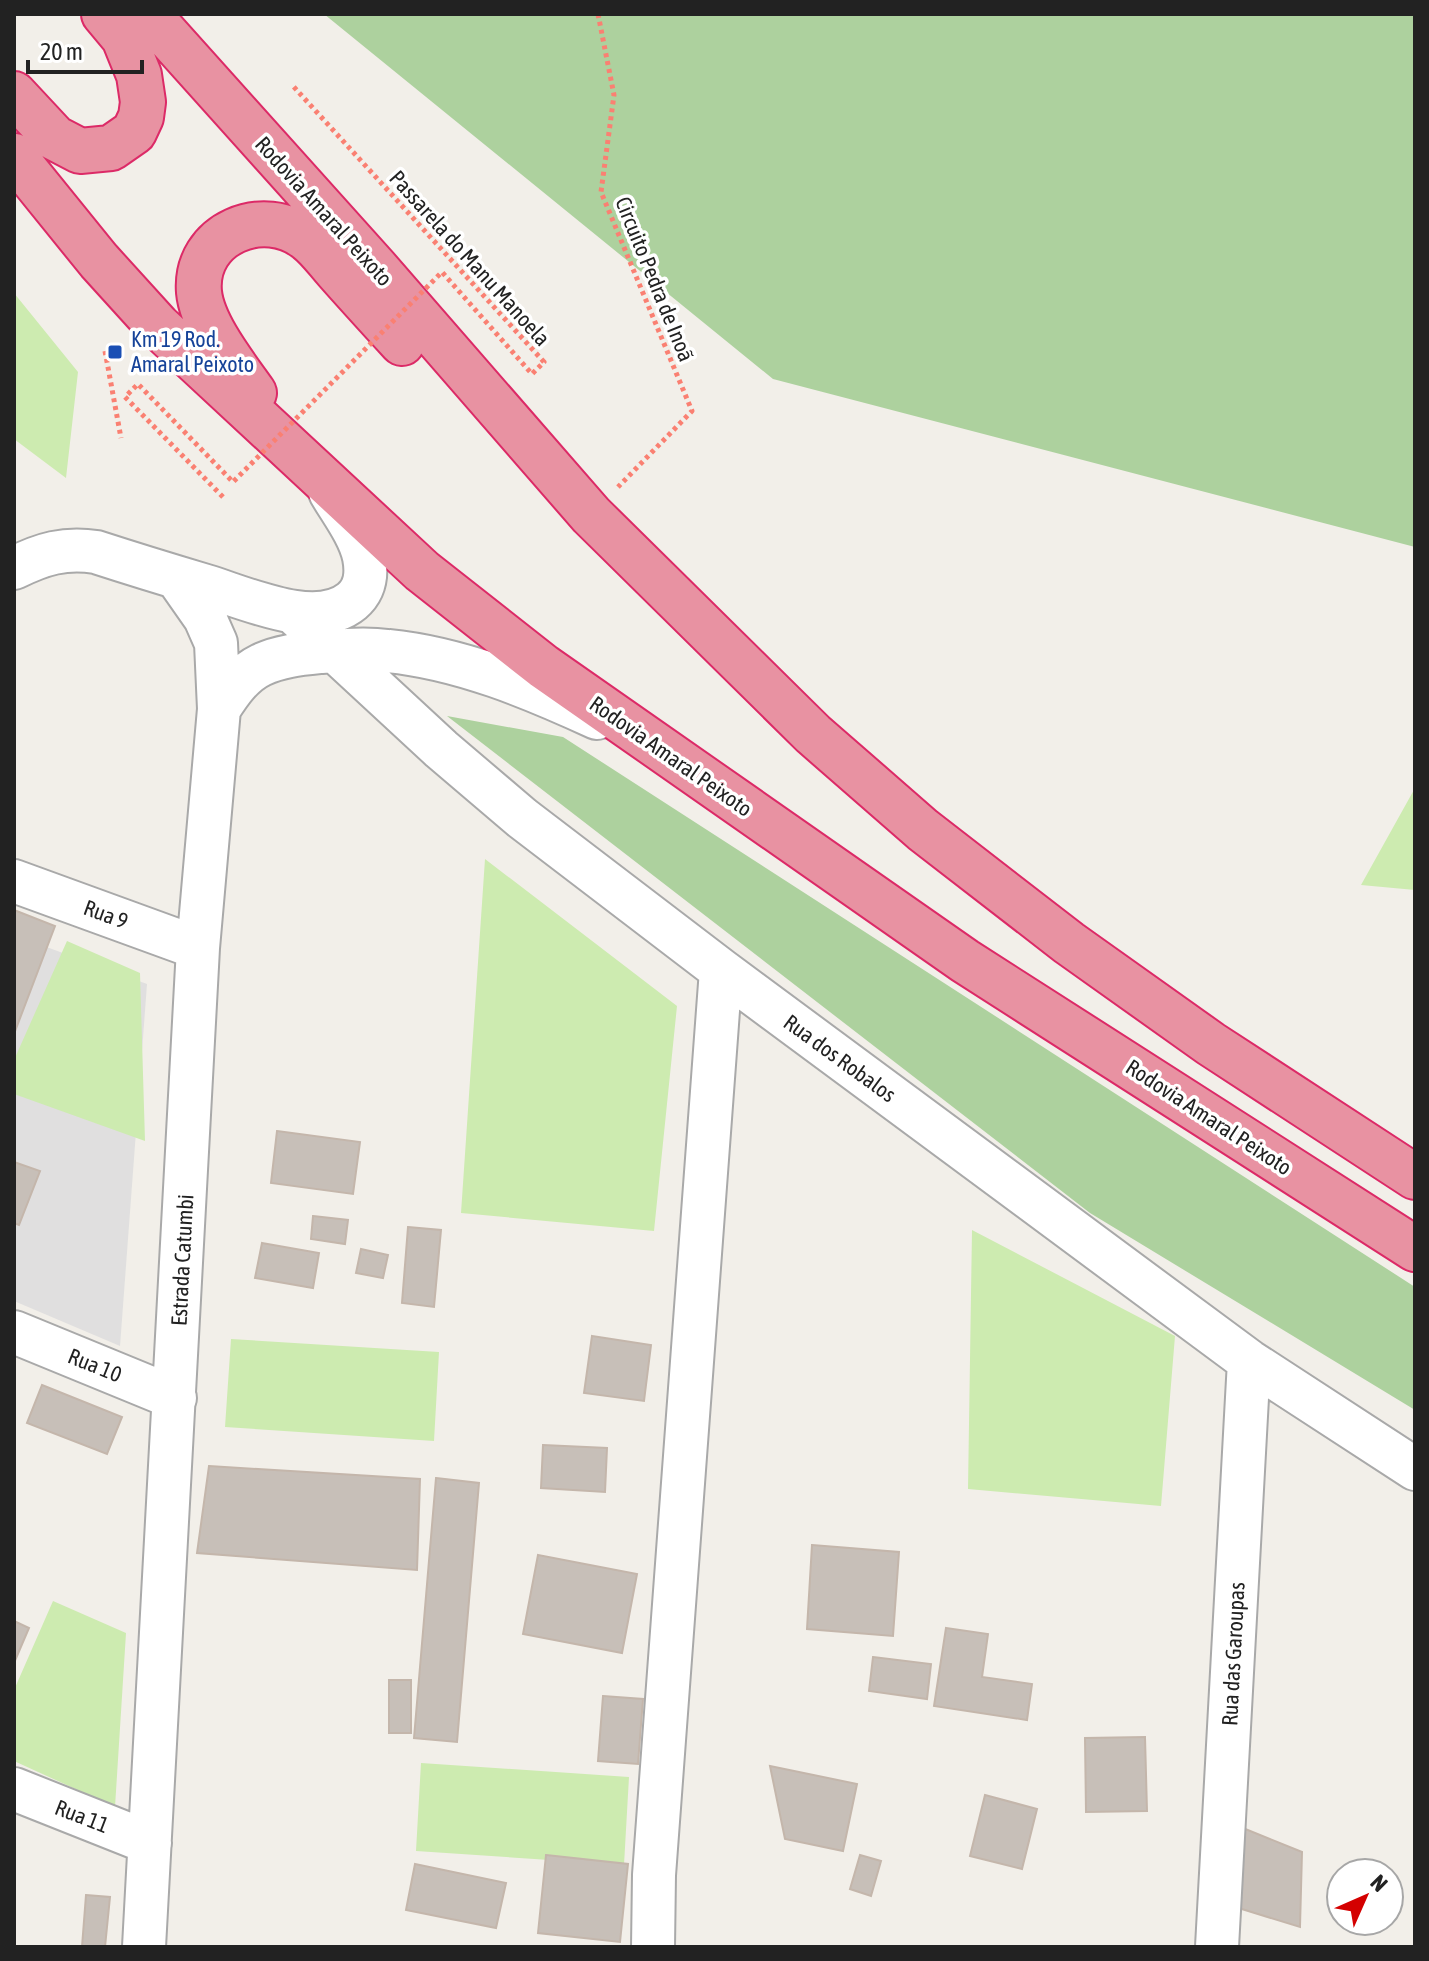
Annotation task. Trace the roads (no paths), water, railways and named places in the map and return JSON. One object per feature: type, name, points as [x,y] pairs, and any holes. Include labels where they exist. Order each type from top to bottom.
[{"type":"highway","points":[[14,94],[55,138],[80,151],[111,148],[134,132],[143,102],[139,75],[124,38],[104,14]]},
{"type":"highway","name":"Rodovia Amaral Peixoto","points":[[148,14],[376,268],[591,515],[813,734],[923,830],[1056,933],[1211,1044],[1415,1177]]},
{"type":"highway","name":"Rodovia Amaral Peixoto","points":[[14,156],[99,261],[158,326],[422,571],[544,667],[965,961],[1415,1249]]},
{"type":"highway","points":[[316,474],[234,366],[207,319],[199,292],[205,256],[217,241],[237,228],[269,224],[306,238],[619,580],[692,616]]},
{"type":"street","points":[[14,568],[52,552],[74,549],[96,552],[293,612],[315,614],[343,608],[355,599],[363,587],[366,570],[363,552],[316,474]]},
{"type":"street","name":"Estrada Catumbi","points":[[144,1947],[198,948],[219,709],[216,643],[205,618],[177,578]]},
{"type":"street","name":"Rua dos Robalos","points":[[293,612],[441,749],[522,818],[721,970],[1249,1361],[1415,1469]]},
{"type":"street","points":[[219,709],[234,686],[261,665],[280,658],[333,651],[390,651],[463,667],[557,700],[649,742]]},
{"type":"street","name":"Rua 9","points":[[14,881],[198,948]]},
{"type":"street","points":[[653,1947],[654,1875],[721,970]]},
{"type":"street","name":"Rua 10","points":[[14,1332],[175,1398]]},
{"type":"street","name":"Rua das Garoupas","points":[[1221,1947],[1249,1361]]},
{"type":"street","name":"Rua 11","points":[[14,1789],[150,1843]]},
{"type":"place","name":"Km 19 Rod. Amaral Peixoto","points":[[115,352]]}]
